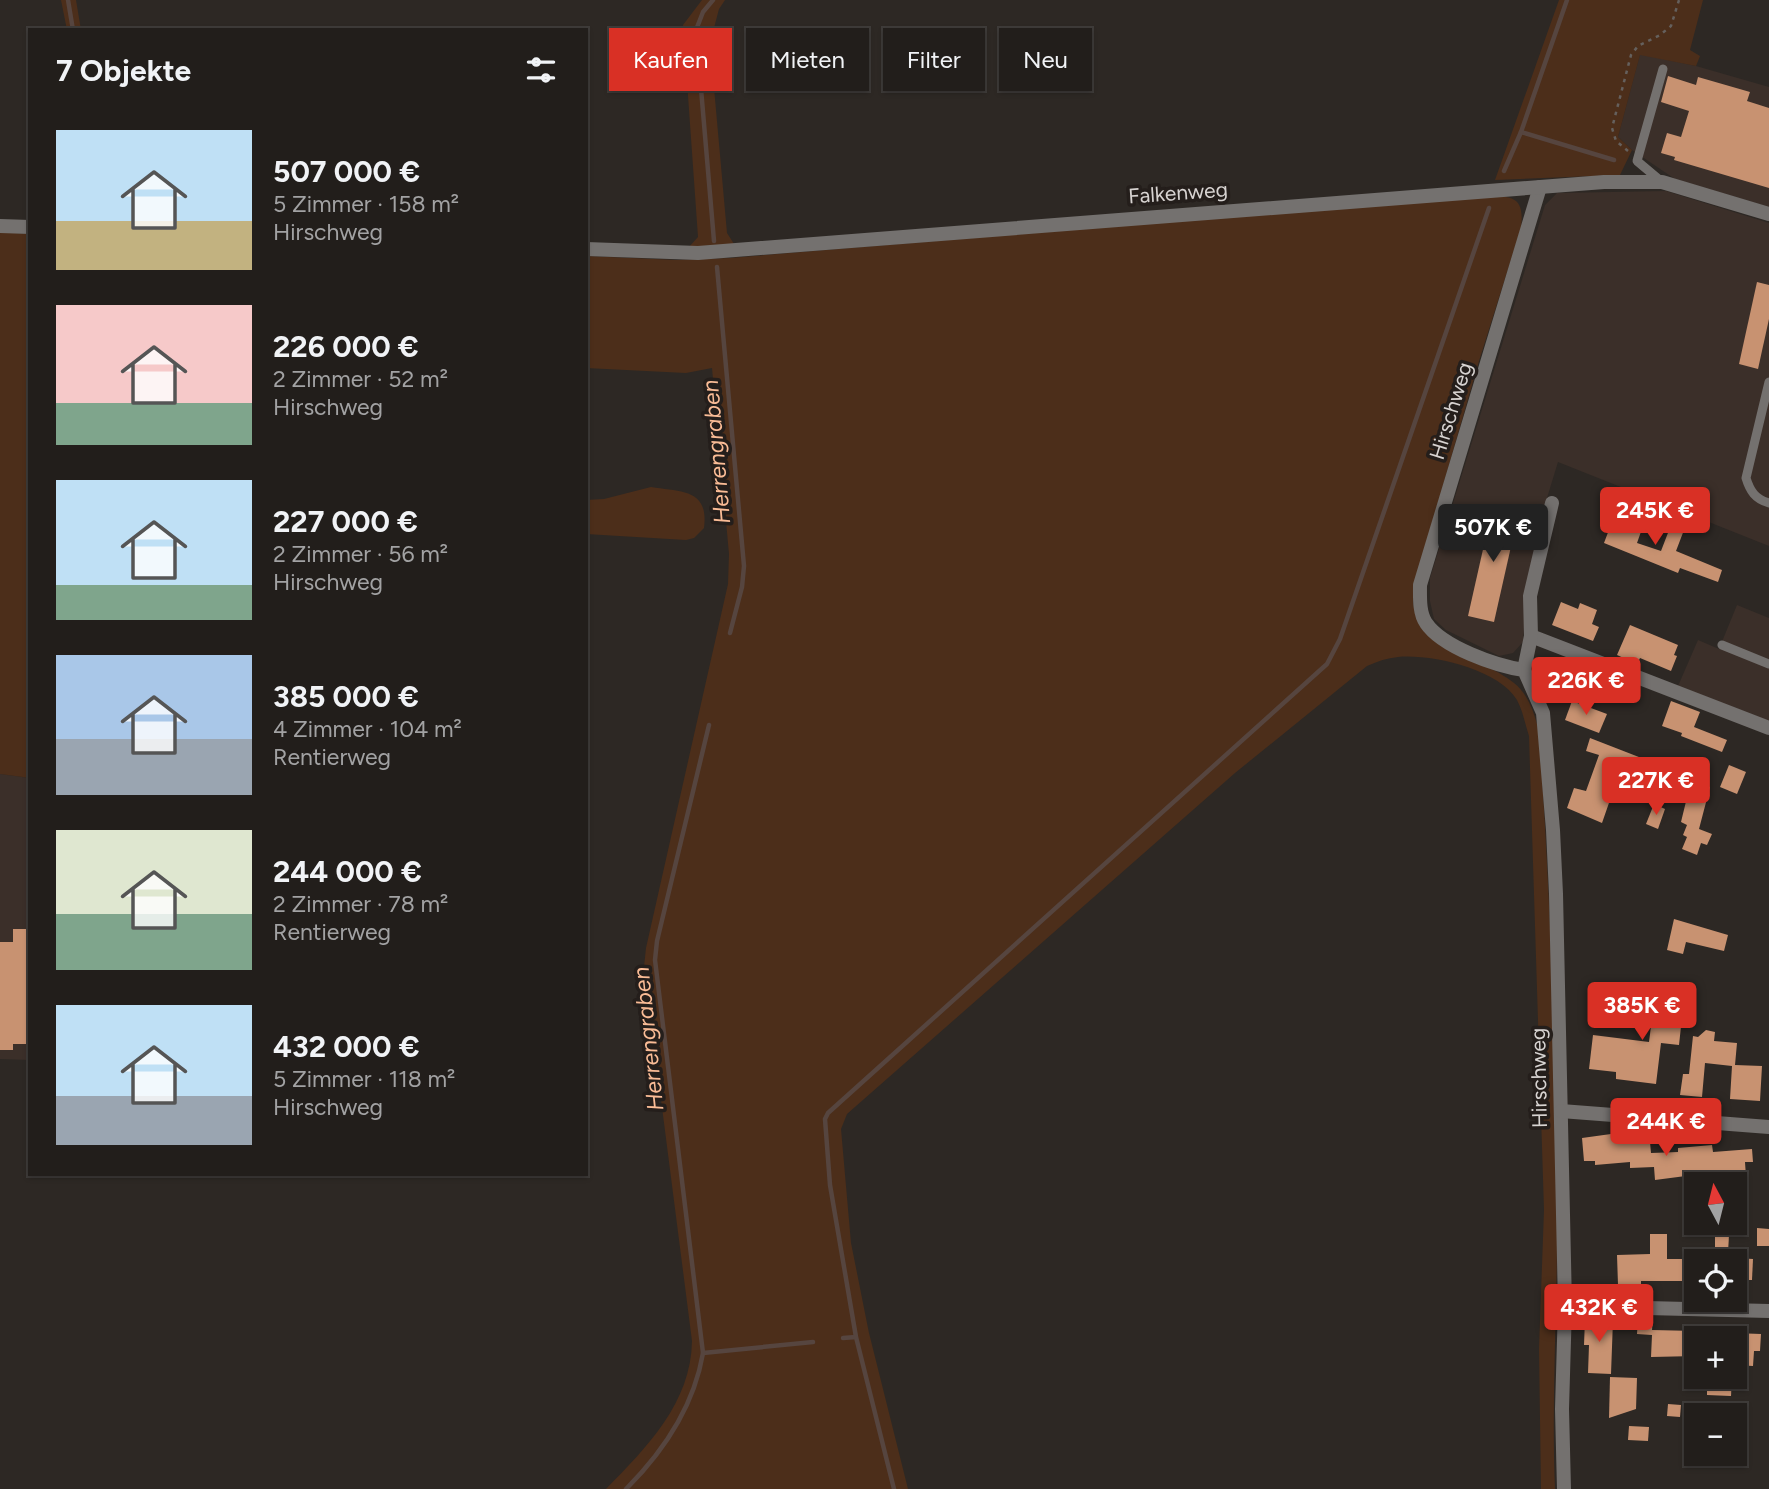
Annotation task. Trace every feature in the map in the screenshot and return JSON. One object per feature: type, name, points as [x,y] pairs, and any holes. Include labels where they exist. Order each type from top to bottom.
[{"type":"street","name":"Falkenweg","points":[[588,249],[698,253],[1604,183],[1662,182],[1769,214]]},
{"type":"street","name":"Hirschweg","points":[[1540,187],[1420,585],[1420,602],[1426,624],[1442,638],[1492,663],[1524,670],[1543,713],[1553,830],[1561,1111],[1565,1306],[1562,1409],[1564,1489]]},
{"type":"street","points":[[0,226],[28,227]]},
{"type":"street","points":[[1524,670],[1531,636],[1530,596],[1552,503]]},
{"type":"street","points":[[1531,636],[1769,728]]},
{"type":"street","points":[[1561,1111],[1769,1127]]},
{"type":"street","points":[[1565,1306],[1769,1311]]},
{"type":"lane","points":[[1662,182],[1637,161],[1663,69]]},
{"type":"lane","points":[[1769,382],[1746,478],[1749,490],[1760,500],[1769,503]]},
{"type":"lane","points":[[1722,645],[1769,664]]},
{"type":"path","points":[[1637,161],[1616,141],[1612,128],[1631,55],[1638,46],[1671,26],[1678,0]]},
{"type":"shaded area","points":[[61,0],[76,0],[81,28],[67,28]]},
{"type":"shaded area","points":[[702,0],[725,0],[719,9],[714,28],[683,28]]},
{"type":"shaded area","points":[[1559,0],[1703,0],[1690,50],[1700,56],[1696,66],[1640,55],[1618,137],[1632,150],[1620,175],[1495,180]]},
{"type":"shaded area","points":[[1640,54],[1696,66],[1769,87],[1769,207],[1675,179],[1632,150],[1618,137]]},
{"type":"shaded area","points":[[688,91],[714,91],[727,233],[734,244],[689,247],[698,237]]},
{"type":"shaded area","points":[[1666,191],[1769,223],[1769,546],[1558,462],[1543,511],[1527,587],[1523,642],[1513,653],[1499,656],[1446,630],[1434,619],[1430,601],[1430,578],[1545,205],[1557,193]]},
{"type":"shaded area","points":[[1485,196],[1503,196],[1515,200],[1518,204],[1522,217],[1521,228],[1479,361],[1414,586],[1414,608],[1420,625],[1431,638],[1514,683],[1524,693],[1539,731],[1555,1089],[1555,1489],[1541,1489],[1539,1349],[1544,1210],[1529,736],[1517,700],[1495,680],[1446,661],[1398,657],[1367,666],[1235,773],[847,1114],[841,1129],[851,1243],[869,1333],[908,1489],[606,1489],[637,1457],[664,1422],[684,1384],[690,1363],[692,1341],[644,967],[646,948],[728,584],[729,554],[712,368],[686,373],[588,368],[588,256],[676,260],[730,258]]},
{"type":"shaded area","points":[[0,232],[28,234],[28,778],[0,774]]},
{"type":"shaded area","points":[[651,487],[683,492],[698,499],[704,515],[704,528],[694,538],[686,540],[588,534],[588,500],[604,499]]},
{"type":"shaded area","points":[[1737,605],[1769,618],[1769,721],[1678,686],[1698,640],[1719,649]]},
{"type":"shaded area","points":[[0,774],[28,778],[28,1060],[0,1059]]},
{"type":"building","points":[[1668,76],[1696,85],[1698,77],[1750,92],[1747,101],[1769,108],[1769,188],[1674,160],[1675,157],[1661,153],[1667,133],[1681,137],[1689,111],[1661,102]]},
{"type":"building","points":[[1757,282],[1769,285],[1769,319],[1758,369],[1739,364]]},
{"type":"building","points":[[1493,505],[1519,511],[1494,622],[1468,616]]},
{"type":"building","points":[[1618,506],[1634,512],[1631,521],[1643,526],[1637,543],[1661,551],[1671,525],[1684,530],[1676,551],[1722,570],[1718,582],[1680,568],[1678,573],[1604,543]]},
{"type":"building","points":[[1561,602],[1578,609],[1580,603],[1597,610],[1592,624],[1599,627],[1593,641],[1552,625]]},
{"type":"building","points":[[1630,625],[1678,645],[1671,671],[1640,658],[1637,664],[1617,655]]},
{"type":"building","points":[[1572,701],[1607,714],[1599,733],[1565,720]]},
{"type":"building","points":[[1671,701],[1700,712],[1694,727],[1727,740],[1722,752],[1662,726]]},
{"type":"building","points":[[1590,738],[1644,759],[1637,783],[1612,776],[1604,798],[1610,800],[1602,823],[1567,808],[1574,788],[1586,791],[1599,755],[1586,751]]},
{"type":"building","points":[[1729,765],[1746,772],[1737,794],[1720,787]]},
{"type":"building","points":[[1698,783],[1710,787],[1699,829],[1712,834],[1707,845],[1701,843],[1697,855],[1682,849],[1687,837],[1683,835],[1687,825],[1681,822],[1690,785],[1697,787]]},
{"type":"building","points":[[1654,804],[1665,809],[1658,829],[1646,824]]},
{"type":"building","points":[[1674,919],[1728,935],[1724,951],[1686,942],[1683,954],[1667,950]]},
{"type":"building","points":[[13,929],[28,929],[28,1044],[13,1044],[13,1050],[0,1050],[0,942],[13,942]]},
{"type":"building","points":[[1656,987],[1685,990],[1679,1045],[1661,1043],[1656,1084],[1616,1079],[1616,1072],[1589,1069],[1593,1035],[1649,1042]]},
{"type":"building","points":[[1706,1030],[1715,1032],[1714,1041],[1737,1043],[1735,1065],[1762,1066],[1760,1101],[1730,1099],[1732,1066],[1705,1063],[1702,1097],[1680,1095],[1683,1074],[1689,1074],[1693,1036],[1698,1037]]},
{"type":"building","points":[[1611,1134],[1611,1137],[1618,1136],[1618,1143],[1650,1142],[1651,1153],[1678,1152],[1678,1148],[1712,1145],[1713,1152],[1752,1149],[1753,1162],[1745,1162],[1746,1172],[1684,1172],[1684,1176],[1655,1180],[1654,1167],[1630,1168],[1630,1162],[1595,1165],[1595,1161],[1584,1161],[1582,1138]]},
{"type":"building","points":[[1757,1228],[1769,1229],[1769,1246],[1757,1246]]},
{"type":"building","points":[[1650,1234],[1667,1234],[1667,1259],[1683,1259],[1683,1281],[1641,1281],[1641,1285],[1618,1285],[1617,1255],[1650,1254]]},
{"type":"building","points":[[1715,1236],[1729,1236],[1728,1249],[1715,1249]]},
{"type":"building","points":[[1747,1259],[1753,1259],[1752,1280],[1747,1280]]},
{"type":"building","points":[[1590,1288],[1610,1288],[1610,1297],[1590,1297]]},
{"type":"building","points":[[1590,1316],[1609,1317],[1609,1320],[1613,1320],[1611,1374],[1588,1373],[1589,1345],[1584,1345],[1585,1319],[1590,1319]]},
{"type":"building","points":[[1638,1318],[1653,1318],[1652,1330],[1684,1331],[1684,1356],[1651,1357],[1652,1335],[1637,1334]]},
{"type":"building","points":[[1747,1333],[1761,1334],[1760,1351],[1754,1351],[1753,1366],[1747,1366]]},
{"type":"building","points":[[1610,1377],[1637,1378],[1636,1409],[1609,1418]]},
{"type":"building","points":[[1707,1389],[1731,1389],[1731,1396],[1707,1395]]},
{"type":"building","points":[[1668,1404],[1681,1405],[1680,1417],[1667,1416]]},
{"type":"building","points":[[1629,1426],[1649,1427],[1648,1441],[1628,1440]]},
{"type":"waterway","points":[[68,0],[73,28]]},
{"type":"waterway","name":"Herrengraben","points":[[713,0],[703,12],[696,30],[714,241]]},
{"type":"waterway","points":[[1504,171],[1521,132],[1567,0]]},
{"type":"waterway","points":[[1521,132],[1614,160]]},
{"type":"waterway","points":[[894,1489],[856,1337],[830,1185],[825,1119],[828,1113],[1327,664],[1340,639],[1489,208]]},
{"type":"waterway","name":"Herrengraben","points":[[717,267],[744,566],[742,587],[730,633]]},
{"type":"waterway","name":"Herrengraben","points":[[626,1489],[652,1460],[675,1427],[699,1373],[703,1353],[655,960],[657,941],[709,725]]},
{"type":"waterway","name":"Herrengraben","points":[[843,1338],[856,1337]]},
{"type":"waterway","name":"Herrengraben","points":[[703,1353],[813,1342]]}]
